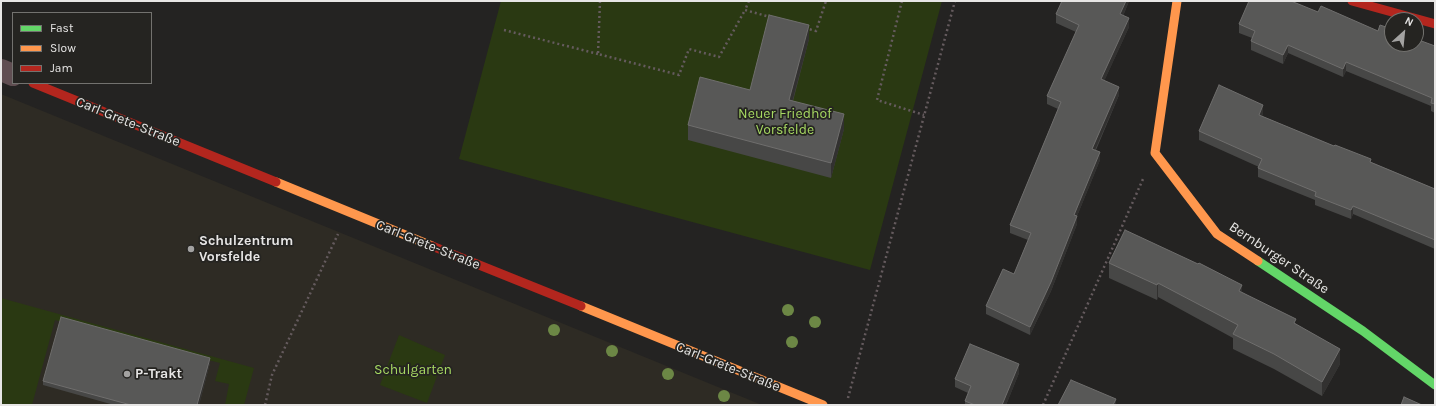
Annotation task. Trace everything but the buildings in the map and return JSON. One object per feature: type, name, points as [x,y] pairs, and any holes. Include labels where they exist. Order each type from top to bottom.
[{"type":"street","points":[[1154,153],[1177,1]]},
{"type":"street","points":[[1352,1],[1435,24]]},
{"type":"street","points":[[1,70],[12,75]]},
{"type":"street","name":"Carl-Grete-Straße","points":[[35,84],[823,405]]},
{"type":"street","name":"Bernburger Straße","points":[[1154,153],[1217,234],[1363,331],[1435,385]]},
{"type":"path","points":[[598,54],[600,1]]},
{"type":"path","points":[[504,30],[679,75],[689,49],[720,57],[749,1]]},
{"type":"path","points":[[802,27],[816,31],[826,1]]},
{"type":"path","points":[[902,1],[877,100],[924,115]]},
{"type":"path","points":[[847,405],[955,1]]},
{"type":"path","points":[[745,10],[774,18]]},
{"type":"path","points":[[1043,405],[1154,153]]},
{"type":"path","points":[[264,405],[272,376],[348,212]]},
{"type":"shaded area","name":"Schulzentrum Vorsfelde","points":[[1,94],[762,405],[1,405]]},
{"type":"green space","name":"Neuer Friedhof Vorsfelde","points":[[501,1],[942,1],[870,270],[459,159]]},
{"type":"green space","points":[[1,298],[254,368],[244,405],[225,405],[229,384],[215,381],[220,363],[55,320],[32,405],[1,405]]},
{"type":"green space","name":"Schulgarten","points":[[399,335],[445,355],[427,403],[380,385]]},
{"type":"traffic: fast","points":[[1258,261],[1363,331],[1435,385]]},
{"type":"traffic: slow","points":[[1177,1],[1155,153],[1217,234],[1258,261]]},
{"type":"traffic: slow","points":[[276,182],[432,246]]},
{"type":"traffic: slow","points":[[581,306],[823,405]]},
{"type":"traffic: jam","points":[[1352,1],[1435,24]]},
{"type":"traffic: jam","points":[[35,84],[276,182]]},
{"type":"traffic: jam","points":[[432,246],[581,306]]},
{"type":"place","name":"Schulzentrum Vorsfelde","points":[[191,249]]},
{"type":"place","name":"P-Trakt","points":[[127,374]]}]
